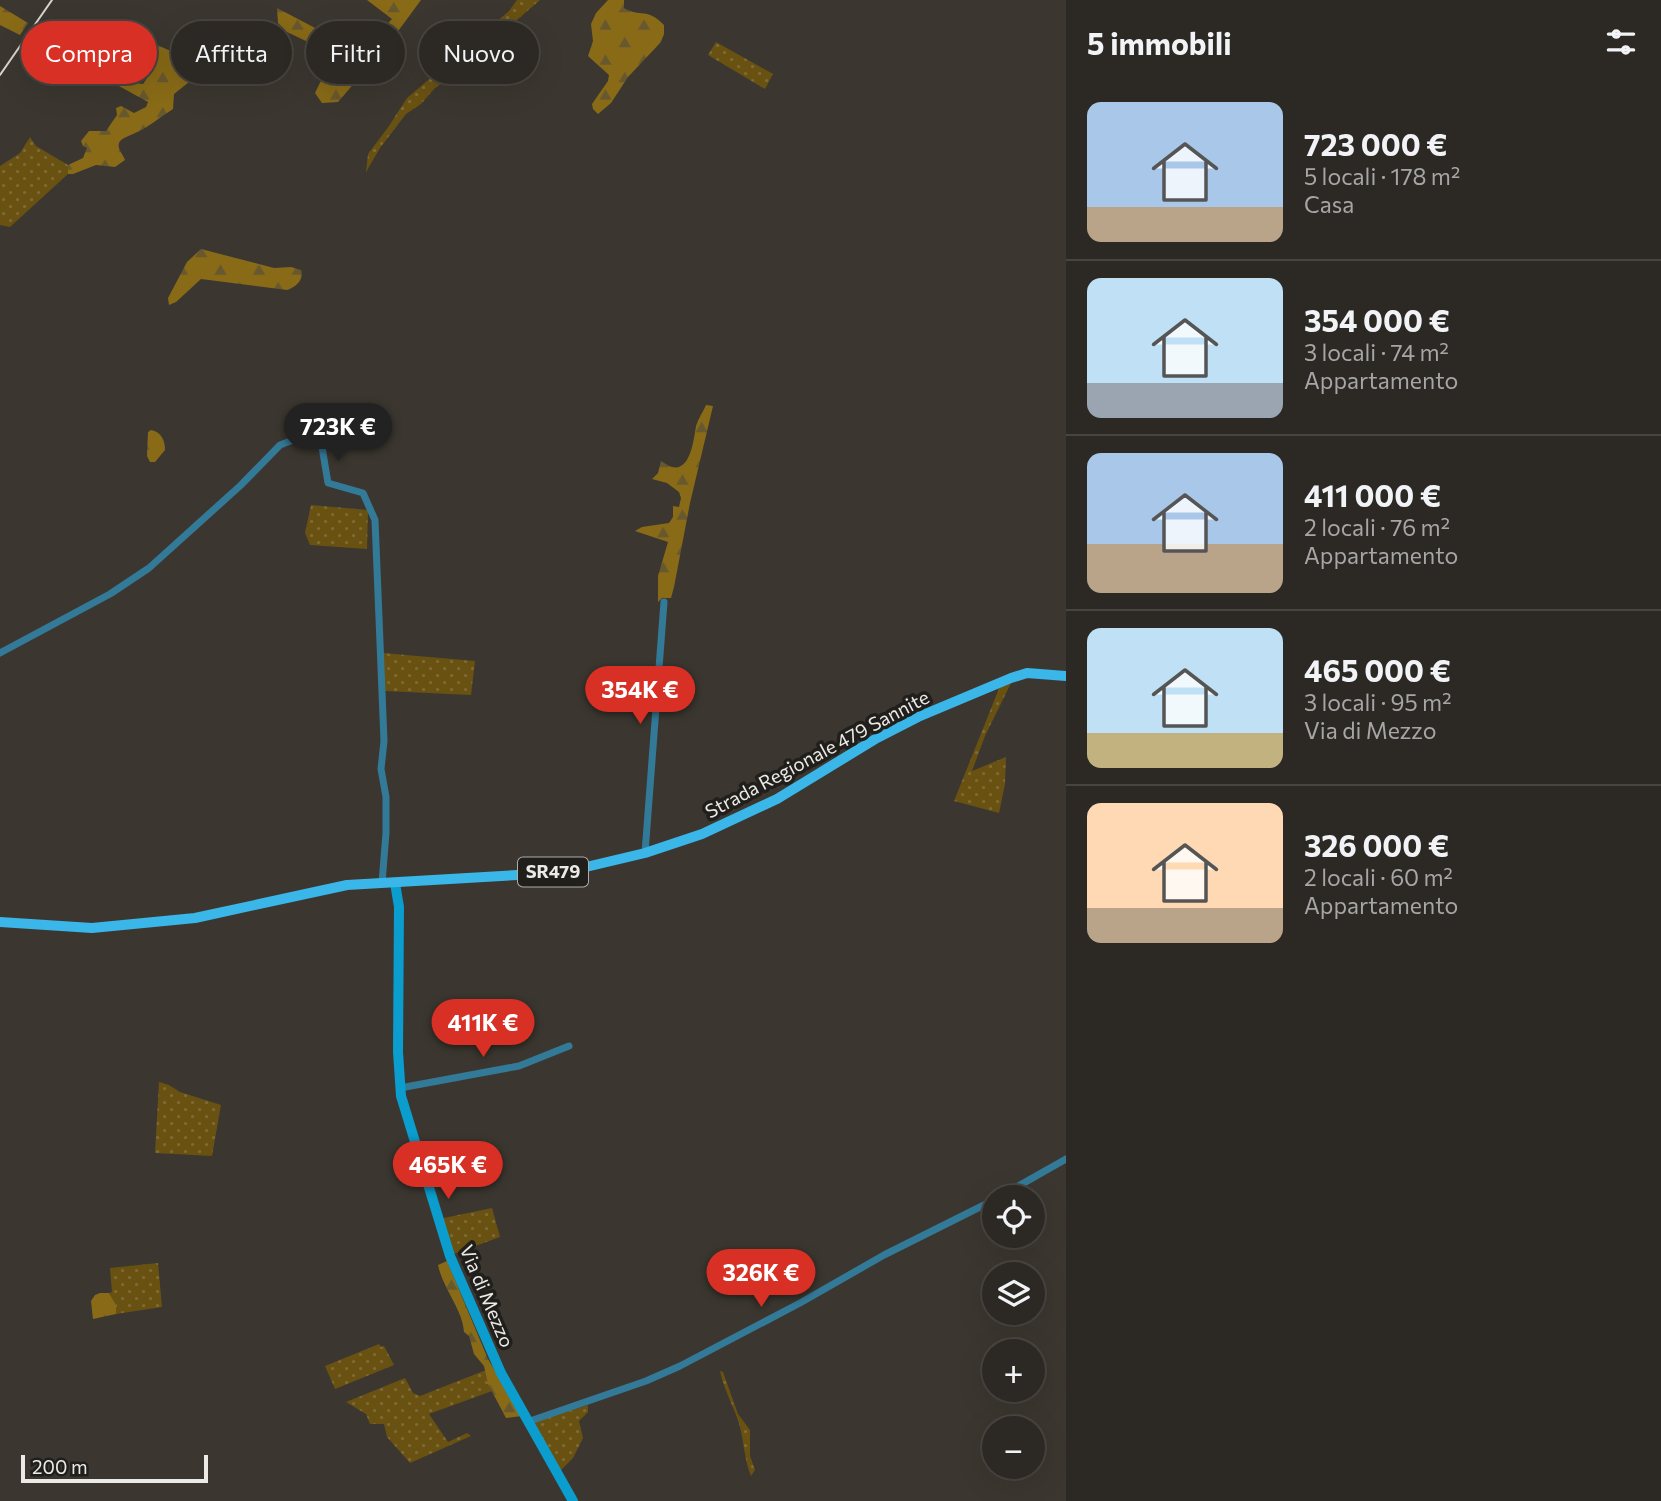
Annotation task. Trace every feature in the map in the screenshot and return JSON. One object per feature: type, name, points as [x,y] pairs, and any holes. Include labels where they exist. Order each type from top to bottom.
[{"type":"main road","name":"Strada Regionale 479 Sannite","points":[[0,922],[92,928],[185,919],[347,885],[534,874],[586,867],[645,853],[702,834],[768,804],[877,738],[918,717],[1011,678],[1027,673],[1066,676]]},
{"type":"main road","name":"Via di Mezzo","points":[[395,883],[399,907],[400,1088],[418,1155],[450,1256],[501,1373],[573,1501]]},
{"type":"street","points":[[0,653],[110,594],[149,568],[241,485],[280,445],[317,432],[328,483],[363,492],[375,520],[384,741],[380,769],[386,797],[382,883]]},
{"type":"street","points":[[645,853],[664,602]]},
{"type":"street","points":[[400,1088],[519,1066],[569,1046]]},
{"type":"street","points":[[1020,1185],[1066,1159]]},
{"type":"street","points":[[530,1421],[646,1381],[680,1366],[884,1255],[982,1206]]},
{"type":"shaded area","points":[[517,0],[540,0],[516,21],[497,21]]},
{"type":"shaded area","points":[[716,42],[773,74],[765,89],[708,55]]},
{"type":"shaded area","points":[[423,84],[441,84],[421,104],[406,114],[380,148],[366,172],[368,154],[407,98]]},
{"type":"shaded area","points":[[30,137],[36,146],[68,165],[68,174],[10,227],[0,225],[0,166],[20,153]]},
{"type":"shaded area","points":[[311,505],[368,510],[367,549],[310,545],[305,533]]},
{"type":"shaded area","points":[[383,653],[475,661],[471,695],[385,691]]},
{"type":"shaded area","points":[[1012,681],[985,736],[972,771],[1006,757],[1005,784],[999,813],[954,801],[1000,686]]},
{"type":"shaded area","points":[[159,1082],[221,1105],[212,1156],[155,1153]]},
{"type":"shaded area","points":[[492,1208],[500,1237],[451,1255],[439,1219]]},
{"type":"shaded area","points":[[158,1263],[162,1307],[116,1314],[116,1305],[109,1293],[112,1292],[110,1268]]},
{"type":"shaded area","points":[[379,1344],[384,1346],[394,1365],[335,1389],[325,1366]]},
{"type":"shaded area","points":[[486,1370],[492,1391],[429,1414],[448,1442],[467,1433],[471,1436],[410,1463],[387,1437],[384,1424],[370,1424],[366,1414],[346,1402],[405,1378],[413,1393],[420,1396]]},
{"type":"shaded area","points":[[720,1371],[723,1372],[738,1414],[750,1430],[750,1456],[755,1470],[751,1476],[739,1423]]},
{"type":"shaded area","points":[[588,1405],[588,1412],[579,1421],[583,1438],[573,1458],[558,1473],[531,1423]]},
{"type":"green space","points":[[367,0],[421,0],[405,22],[390,21],[392,19]]},
{"type":"green space","points":[[608,0],[624,0],[624,8],[653,16],[664,25],[664,34],[661,42],[628,77],[611,103],[598,114],[592,104],[608,81],[609,75],[588,56],[593,41],[591,24],[596,13]]},
{"type":"green space","points":[[0,6],[25,21],[21,21],[20,35],[0,25]]},
{"type":"green space","points":[[277,8],[306,23],[306,41],[292,34],[292,21],[278,21]]},
{"type":"green space","points":[[157,45],[171,51],[171,84],[186,84],[174,94],[173,109],[144,129],[120,141],[119,147],[125,160],[115,167],[96,165],[68,174],[68,165],[83,158],[87,148],[81,141],[89,131],[106,131],[117,115],[116,108],[121,106],[134,113],[146,107],[148,102],[119,86],[157,84]]},
{"type":"green space","points":[[319,84],[353,84],[338,102],[322,103],[315,93]]},
{"type":"green space","points":[[201,249],[274,268],[291,267],[301,270],[301,277],[296,285],[287,290],[201,279],[169,305],[168,298],[187,262]]},
{"type":"green space","points":[[706,405],[713,406],[674,587],[671,598],[662,598],[658,602],[658,576],[668,542],[635,531],[642,527],[669,523],[673,517],[673,506],[679,507],[679,492],[667,483],[652,479],[658,473],[661,461],[671,467],[678,467],[687,459],[697,423]]},
{"type":"green space","points":[[151,430],[160,435],[165,446],[165,450],[155,462],[150,462],[147,456],[148,432]]},
{"type":"green space","points":[[447,1261],[488,1359],[522,1416],[506,1418],[488,1384],[484,1366],[474,1354],[469,1336],[464,1332],[438,1265]]},
{"type":"green space","points":[[100,1293],[109,1293],[116,1305],[116,1314],[93,1319],[91,1301]]},
{"type":"railway","points":[[0,75],[52,0]]}]
